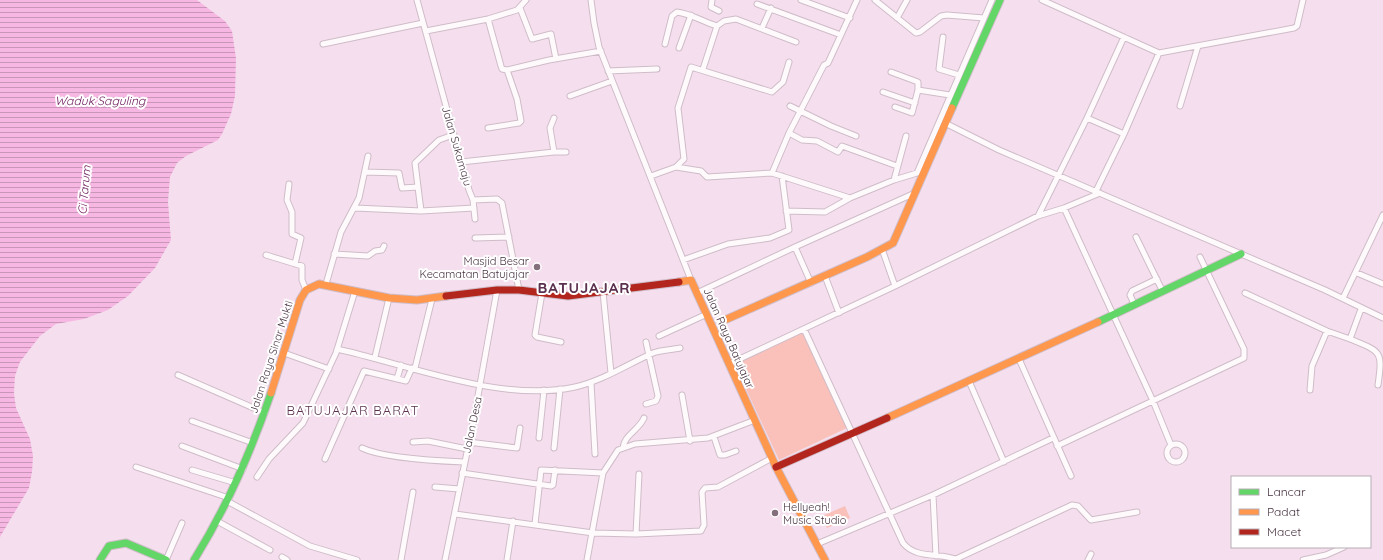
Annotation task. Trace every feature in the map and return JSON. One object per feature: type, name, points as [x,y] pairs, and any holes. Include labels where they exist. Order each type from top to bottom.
[{"type":"main road","points":[[728,319],[811,283],[893,243],[944,123],[1000,0]]},
{"type":"main road","points":[[776,467],[1019,359],[1206,269],[1241,254]]},
{"type":"main road","name":"Jalan Raya Batujajar","points":[[519,290],[568,296],[691,280],[776,467],[825,560]]},
{"type":"main road","points":[[306,290],[314,285],[326,284],[401,300],[432,299],[498,290],[519,290]]},
{"type":"main road","name":"Jalan Raya Sinar Mukti","points":[[194,560],[217,521],[244,469],[266,413],[300,300],[306,290]]},
{"type":"main road","points":[[100,560],[109,546],[122,543],[166,560]]},
{"type":"street","name":"Jalan Sukamaju","points":[[417,0],[453,135],[473,200],[500,201],[505,214],[519,290]]},
{"type":"street","points":[[426,31],[488,19],[520,8],[526,0]]},
{"type":"street","points":[[592,0],[594,23],[601,52],[691,280]]},
{"type":"street","points":[[712,0],[711,7],[719,11]]},
{"type":"street","points":[[801,0],[850,18]]},
{"type":"street","points":[[772,173],[789,133],[824,65],[828,63],[857,0]]},
{"type":"street","points":[[897,18],[907,0]]},
{"type":"street","points":[[786,211],[822,213],[850,198],[918,172],[992,0]]},
{"type":"street","points":[[1042,0],[1159,53],[1294,28],[1297,26],[1303,0]]},
{"type":"street","points":[[878,1],[905,26],[918,33],[947,15],[984,18]]},
{"type":"street","points":[[757,4],[841,35]]},
{"type":"street","points":[[520,8],[532,39],[550,34],[556,59]]},
{"type":"street","points":[[762,28],[771,8]]},
{"type":"street","points":[[665,44],[674,13],[691,15],[708,24],[717,26]]},
{"type":"street","points":[[679,48],[691,15]]},
{"type":"street","points":[[488,19],[502,69],[507,70],[556,59],[601,52]]},
{"type":"street","points":[[703,69],[717,26],[724,20],[736,19],[796,42]]},
{"type":"street","points":[[323,44],[423,23]]},
{"type":"street","points":[[943,37],[939,69],[941,72],[959,75]]},
{"type":"street","points":[[1038,216],[1060,175],[1124,37]]},
{"type":"street","points":[[1180,106],[1198,46]]},
{"type":"street","points":[[728,364],[839,313],[1038,216],[1064,208],[1098,192],[1159,53]]},
{"type":"street","points":[[651,176],[676,167],[684,160],[685,156],[678,113],[679,104],[690,68],[692,66],[749,86],[772,92],[781,85],[789,62]]},
{"type":"street","points":[[608,71],[657,69]]},
{"type":"street","points":[[488,128],[519,123],[521,121],[517,99],[507,70]]},
{"type":"street","points":[[891,72],[918,82],[918,90],[912,113],[895,107]]},
{"type":"street","points":[[570,96],[612,81]]},
{"type":"street","points":[[918,90],[950,95]]},
{"type":"street","points":[[883,92],[915,103]]},
{"type":"street","points":[[790,106],[831,126],[856,136]]},
{"type":"street","points":[[554,118],[550,128],[554,152]]},
{"type":"street","points":[[1087,118],[1124,134]]},
{"type":"street","points":[[944,123],[999,150],[1343,298],[1361,309],[1383,318]]},
{"type":"street","points":[[789,133],[802,140],[817,141],[838,152],[842,146],[897,166]]},
{"type":"street","points":[[421,211],[415,165],[416,161],[439,140],[453,135]]},
{"type":"street","points":[[894,180],[906,136]]},
{"type":"street","points":[[461,162],[566,152]]},
{"type":"street","points":[[326,284],[341,232],[355,208],[366,172],[368,156]]},
{"type":"street","points":[[676,167],[699,170],[707,177],[772,173],[850,198]]},
{"type":"street","points":[[366,172],[399,173],[402,188],[418,188]]},
{"type":"street","points":[[683,260],[728,244],[767,239],[788,231],[789,228],[782,176]]},
{"type":"street","points":[[289,184],[287,200],[292,212],[292,234],[301,238],[296,264]]},
{"type":"street","points":[[698,293],[914,193]]},
{"type":"street","points":[[473,200],[475,219]]},
{"type":"street","points":[[355,208],[421,211],[474,208]]},
{"type":"street","points":[[1064,208],[1153,401],[1171,445]]},
{"type":"street","points":[[1343,298],[1357,273],[1383,215]]},
{"type":"street","points":[[475,238],[509,237]]},
{"type":"street","points":[[1136,237],[1162,290]]},
{"type":"street","points":[[334,254],[368,256],[375,251],[382,250],[384,246]]},
{"type":"street","points":[[795,247],[811,283]]},
{"type":"street","points":[[882,249],[895,286]]},
{"type":"street","points":[[266,255],[296,264],[303,268],[302,280],[306,290]]},
{"type":"street","points":[[1057,446],[1244,358],[1244,349],[1200,256]]},
{"type":"street","points":[[1357,273],[1383,284]]},
{"type":"street","points":[[824,276],[839,313]]},
{"type":"street","points":[[1134,304],[1130,295],[1132,291],[1157,279]]},
{"type":"street","points":[[257,477],[269,459],[303,423],[337,349],[355,290]]},
{"type":"street","name":"Jalan Desa","points":[[445,560],[498,290]]},
{"type":"street","points":[[603,292],[611,372]]},
{"type":"street","points":[[542,293],[535,335],[537,337],[561,342]]},
{"type":"street","points":[[1245,293],[1327,331],[1377,350],[1381,356],[1382,365],[1378,385]]},
{"type":"street","points":[[375,357],[389,298]]},
{"type":"street","points":[[325,459],[364,371],[397,379],[408,380],[413,368],[432,299]]},
{"type":"street","points":[[1350,339],[1361,309]]},
{"type":"street","points":[[659,336],[707,314]]},
{"type":"street","points":[[804,329],[890,512],[903,543],[907,548],[917,553],[957,559],[1072,505],[1078,506],[1091,520],[1137,512]]},
{"type":"street","points":[[1310,390],[1312,366],[1327,331]]},
{"type":"street","points":[[646,342],[658,398],[656,402],[646,404]]},
{"type":"street","points":[[337,349],[375,357],[480,386],[544,390],[575,387],[591,383],[611,372],[655,353],[680,348]]},
{"type":"street","points":[[284,353],[329,369]]},
{"type":"street","points":[[1019,359],[1071,476]]},
{"type":"street","points":[[397,379],[400,365]]},
{"type":"street","points":[[178,375],[266,413]]},
{"type":"street","points":[[969,381],[1004,462]]},
{"type":"street","points":[[591,383],[595,454]]},
{"type":"street","points":[[554,448],[558,422],[560,389]]},
{"type":"street","points":[[539,438],[544,390]]},
{"type":"street","points":[[682,395],[690,441]]},
{"type":"street","points":[[623,448],[626,438],[638,429],[644,418]]},
{"type":"street","points":[[587,560],[604,473],[614,454],[623,448],[635,444],[690,441],[714,436],[755,420]]},
{"type":"street","points":[[192,421],[254,443]]},
{"type":"street","points":[[468,442],[517,448],[520,428]]},
{"type":"street","points":[[714,436],[720,455],[725,455],[736,451]]},
{"type":"street","points":[[817,544],[933,495],[1053,438]]},
{"type":"street","points":[[413,442],[428,440],[467,449]]},
{"type":"street","points":[[182,446],[244,469]]},
{"type":"street","points":[[362,448],[433,460],[464,462]]},
{"type":"street","points":[[455,514],[592,533],[636,534],[701,531],[704,525],[702,492],[705,488],[718,487],[772,458]]},
{"type":"street","points":[[136,467],[228,500],[310,546],[357,560]]},
{"type":"street","points":[[192,470],[237,483]]},
{"type":"street","points":[[535,524],[541,470],[604,473]]},
{"type":"street","points":[[462,473],[540,485],[553,485],[555,470]]},
{"type":"street","points":[[636,534],[639,474]]},
{"type":"street","points":[[435,487],[459,489]]},
{"type":"street","points":[[401,560],[413,492]]},
{"type":"street","points":[[933,495],[936,556]]},
{"type":"street","points":[[217,521],[270,550]]},
{"type":"street","points":[[507,560],[513,521]]},
{"type":"street","points":[[166,560],[182,523]]},
{"type":"street","points":[[1303,560],[1327,558],[1342,548]]},
{"type":"street","points":[[1088,560],[1091,554]]},
{"type":"shaded area","points":[[803,332],[847,428],[779,460],[734,363]]},
{"type":"shaded area","points":[[845,506],[850,518],[827,528],[822,516]]},
{"type":"water","name":"Waduk Saguling","points":[[0,0],[197,0],[225,21],[232,31],[236,58],[235,96],[231,114],[222,134],[218,140],[186,156],[177,163],[170,177],[168,202],[171,240],[155,268],[128,296],[108,310],[84,319],[56,324],[40,336],[20,362],[15,376],[14,393],[16,408],[30,439],[33,456],[32,472],[29,488],[0,537]]},
{"type":"traffic: fast","points":[[952,108],[1000,0]]},
{"type":"traffic: fast","points":[[1098,322],[1241,254]]},
{"type":"traffic: fast","points":[[194,560],[228,499],[247,458],[271,393]]},
{"type":"traffic: fast","points":[[100,560],[109,546],[126,543],[166,560]]},
{"type":"traffic: slow","points":[[727,319],[867,257],[893,243],[952,108]]},
{"type":"traffic: slow","points":[[679,282],[691,280],[776,467],[825,560]]},
{"type":"traffic: slow","points":[[271,393],[300,300],[306,290],[319,284],[389,298],[417,300],[446,296]]},
{"type":"traffic: slow","points":[[887,418],[1098,322]]},
{"type":"traffic: jam","points":[[446,296],[497,290],[519,290],[568,296],[679,282]]},
{"type":"traffic: jam","points":[[776,467],[887,418]]},
{"type":"place","name":"Masjid Besar Kecamatan Batujajar","points":[[537,267]]},
{"type":"place","name":"Hellyeah! Music Studio","points":[[775,513]]},
{"type":"district","name":"BATUJAJAR","points":[[584,287]]},
{"type":"district","name":"BATUJAJAR BARAT","points":[[353,410]]},
{"type":"water label","name":"Ci Tarum","points":[[84,190]]}]
